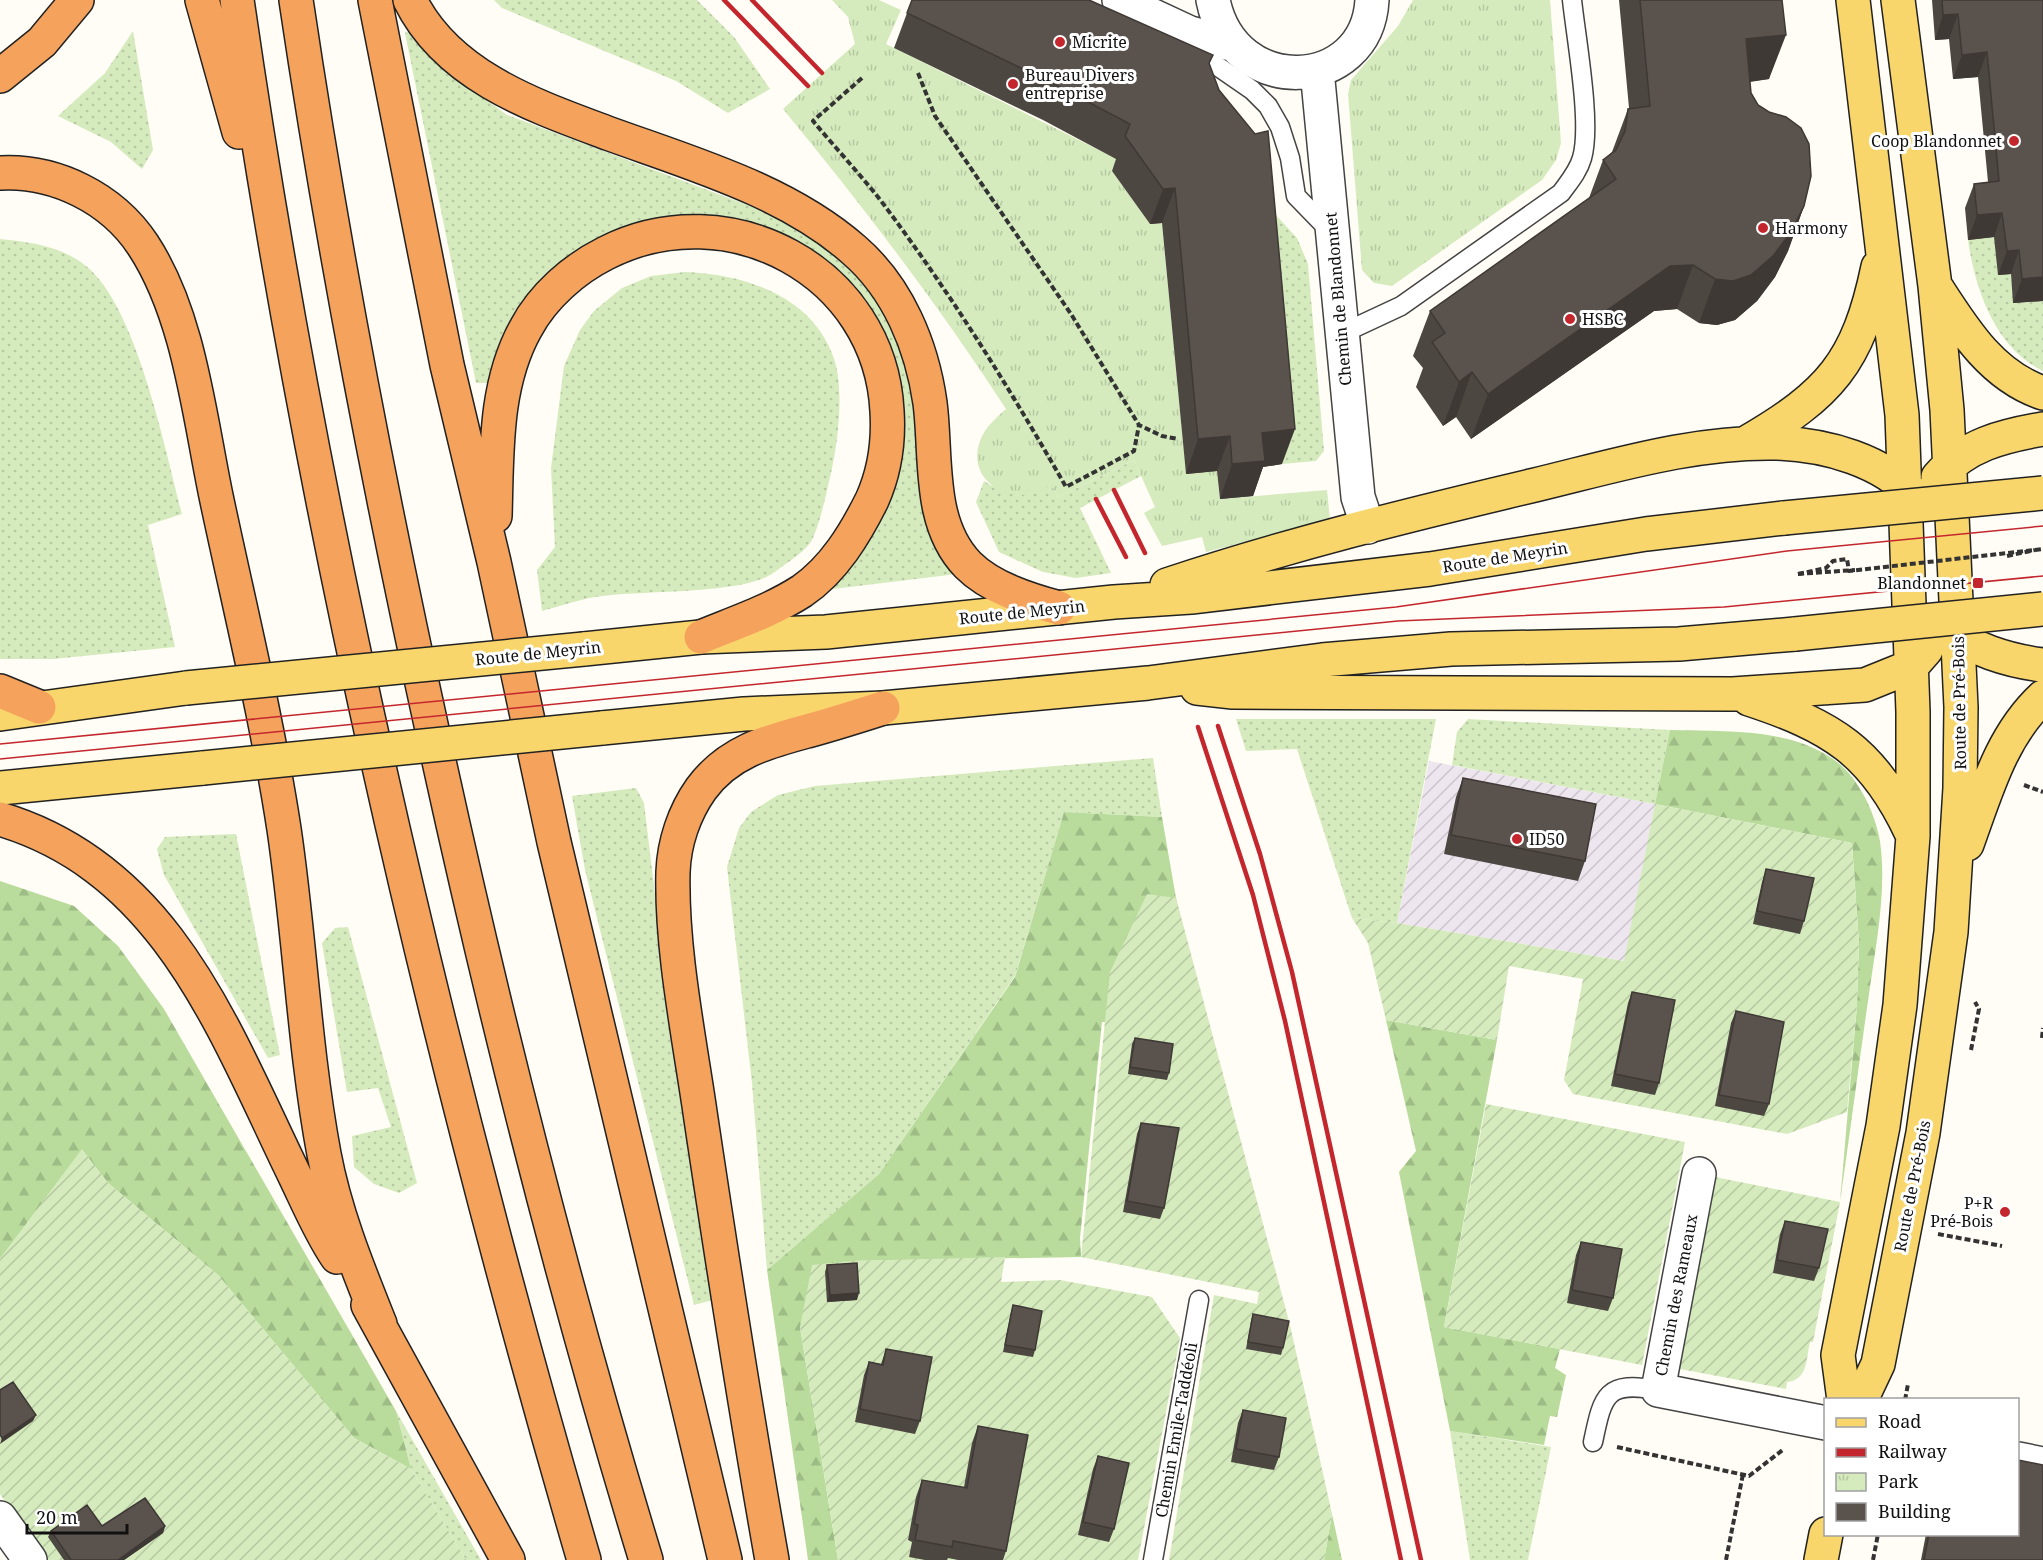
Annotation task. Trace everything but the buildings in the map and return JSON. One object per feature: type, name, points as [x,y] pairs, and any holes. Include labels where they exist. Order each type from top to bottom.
[{"type":"highway","points":[[0,76],[42,42],[77,0]]},
{"type":"highway","points":[[202,0],[288,304]]},
{"type":"highway","points":[[237,0],[288,304],[343,601],[404,880],[489,1223],[584,1560]]},
{"type":"highway","points":[[296,0],[365,406],[401,590],[457,844],[543,1196],[646,1560]]},
{"type":"highway","points":[[375,0],[447,365],[494,562],[561,874],[725,1560]]},
{"type":"highway","points":[[410,0],[431,32],[451,53],[508,93],[546,110],[737,182],[788,205],[824,226],[855,251],[878,276],[897,303],[913,335],[930,401],[939,504],[944,525],[956,548],[979,574],[1027,599],[1059,608]]},
{"type":"highway","points":[[0,173],[24,173],[62,182],[80,189],[107,207],[141,242],[170,296],[195,399],[283,826],[324,1154],[338,1211],[380,1324]]},
{"type":"highway","points":[[494,562],[501,404],[516,349],[537,311],[581,267],[621,245],[641,238],[668,233],[717,231],[762,242],[801,263],[822,278],[854,315],[866,336],[882,376],[886,398],[888,441],[876,491],[866,512],[852,538],[820,576],[803,590],[773,606],[701,637]]},
{"type":"highway","points":[[0,691],[39,708]]},
{"type":"highway","points":[[772,1560],[716,1220],[683,989],[675,908],[675,853],[679,833],[692,803],[714,773],[730,759],[767,741],[884,708]]},
{"type":"highway","points":[[0,819],[44,835],[104,872],[130,894],[175,946],[231,1042],[330,1247],[380,1324],[508,1560]]},
{"type":"main road","points":[[1844,1398],[1838,1355],[1893,1066],[1908,928],[1913,836],[1909,556],[1913,494],[1853,0]]},
{"type":"main road","name":"Route de Pré-Bois","points":[[1862,1398],[1878,1364],[1923,1134],[1951,932],[1960,735],[1950,633],[1955,573],[1950,463],[1935,286],[1898,0]]},
{"type":"main road","points":[[1745,444],[1809,403],[1840,370],[1855,346],[1871,300],[1883,245]]},
{"type":"main road","points":[[1935,286],[1968,337],[2003,372],[2023,386],[2043,393]]},
{"type":"main road","points":[[1913,494],[1950,463],[1974,447],[2043,429]]},
{"type":"main road","points":[[1114,602],[1368,526],[1639,459],[1689,450],[1745,444],[1778,443],[1845,454],[1870,464],[1913,494],[1939,525],[1949,544],[1955,573]]},
{"type":"main road","name":"Route de Meyrin","points":[[0,714],[186,688],[701,637],[826,632],[1114,602],[1191,597],[1430,569],[1646,534],[2043,493]]},
{"type":"main road","points":[[1909,556],[1916,590],[1950,633],[2014,660],[2043,665]]},
{"type":"main road","points":[[0,788],[744,714],[884,708],[1148,683],[1286,664],[1451,649],[1679,644],[2043,609]]},
{"type":"main road","points":[[1148,683],[1233,692],[1733,694],[1865,686],[1912,666],[1950,633]]},
{"type":"main road","points":[[1733,694],[1797,715],[1842,739],[1882,781],[1900,809],[1913,836]]},
{"type":"main road","points":[[1955,874],[2000,754],[2023,717],[2043,697]]},
{"type":"main road","points":[[1821,1560],[1826,1536]]},
{"type":"street","points":[[1119,0],[1190,33],[1231,44]]},
{"type":"street","points":[[1213,0],[1220,25],[1231,44],[1251,62],[1275,70],[1317,70],[1343,57],[1359,40],[1376,8]]},
{"type":"street","name":"Chemin de Blandonnet","points":[[1317,70],[1341,334],[1359,497],[1368,526]]},
{"type":"street","name":"Chemin des Rameaux","points":[[1699,1174],[1658,1390],[1824,1423]]},
{"type":"street","points":[[2019,1459],[2043,1464]]},
{"type":"street","points":[[0,1518],[30,1560]]},
{"type":"lane","points":[[1341,334],[1401,306],[1561,193],[1576,173],[1582,156],[1585,124],[1572,0]]},
{"type":"lane","points":[[1190,33],[1210,61],[1252,90],[1268,106],[1280,127],[1290,158],[1296,196],[1331,232]]},
{"type":"lane","name":"Chemin Emile-Taddéoli","points":[[1153,1560],[1199,1300]]},
{"type":"lane","points":[[1593,1442],[1601,1405],[1613,1391],[1631,1386],[1658,1390]]},
{"type":"path","points":[[918,73],[935,116],[1071,314],[1139,425],[1162,436],[1178,439]]},
{"type":"path","points":[[862,78],[813,121],[878,197],[973,332],[1012,392],[1066,487],[1134,451],[1139,425]]},
{"type":"path","points":[[1855,570],[1849,571],[1847,559],[1833,561],[1826,568],[1798,574],[1855,570],[2043,549]]},
{"type":"path","points":[[2007,556],[2035,550]]},
{"type":"path","points":[[2042,1038],[2043,1028]]},
{"type":"path","points":[[1941,1234],[2002,1246]]},
{"type":"path","points":[[1593,1442],[1749,1476],[1787,1447]]},
{"type":"path","points":[[1726,1560],[1743,1474]]},
{"type":"path","points":[[1874,1560],[1878,1536]]},
{"type":"shaded area","points":[[1429,761],[1655,804],[1625,961],[1397,923]]},
{"type":"green space","points":[[494,0],[697,0],[734,37],[770,89],[728,113],[676,81],[502,8]]},
{"type":"green space","points":[[832,0],[879,0],[901,10],[886,44],[1117,159],[1112,171],[1150,224],[1162,223],[1186,473],[1217,471],[1220,499],[1327,490],[1330,520],[1206,552],[1202,537],[1162,546],[1144,513],[1155,507],[1134,460],[1058,497],[1051,484],[1041,491],[1022,495],[1010,494],[990,484],[978,465],[977,454],[985,431],[1006,409],[954,331],[899,256],[783,109],[855,44],[848,17]]},
{"type":"green space","points":[[1413,0],[1550,0],[1561,143],[1556,160],[1542,180],[1392,286],[1374,283],[1362,270],[1348,94],[1351,80],[1398,26]]},
{"type":"green space","points":[[414,28],[455,77],[507,115],[766,212],[811,237],[851,269],[885,311],[901,346],[917,403],[957,574],[825,590],[903,432],[900,385],[884,336],[862,300],[817,255],[787,237],[758,225],[725,218],[671,217],[629,228],[493,383],[476,383],[405,33]]},
{"type":"green space","points":[[133,31],[153,150],[142,169],[111,142],[58,116],[105,73]]},
{"type":"green space","points":[[1275,214],[1297,238],[1308,264],[1324,451],[1316,461],[1282,464],[1260,216]]},
{"type":"green space","points":[[1994,237],[2011,274],[2014,303],[2043,301],[2043,371],[2026,361],[2012,348],[1990,315],[1982,297],[1968,240]]},
{"type":"green space","points":[[0,239],[56,249],[76,259],[86,266],[104,286],[120,313],[147,381],[182,514],[148,525],[175,647],[53,659],[0,659]]},
{"type":"green space","points":[[685,272],[730,277],[772,292],[792,303],[809,317],[823,335],[837,369],[838,431],[834,460],[820,520],[813,537],[807,547],[775,572],[759,580],[715,588],[595,597],[542,611],[537,570],[555,547],[551,468],[564,366],[580,330],[594,311],[622,288],[651,276]]},
{"type":"green space","points":[[1134,460],[1141,476],[1080,508],[1111,573],[1076,578],[1043,572],[999,552],[976,502],[984,481],[1001,490],[1017,493],[1034,491],[1051,484],[1058,497]]},
{"type":"green space","points":[[1236,719],[1436,719],[1397,923],[1352,918],[1297,749],[1246,751]]},
{"type":"green space","points":[[1468,719],[1670,730],[1655,804],[1452,765],[1457,732]]},
{"type":"green space","points":[[1670,730],[1754,733],[1795,741],[1815,749],[1833,759],[1850,775],[1858,785],[1874,818],[1882,860],[1880,918],[1840,1202],[1857,1005],[1859,942],[1852,843],[1655,804]]},
{"type":"green space","points":[[1153,758],[1162,817],[1064,812],[1015,976],[879,1174],[767,1270],[752,1083],[727,867],[739,828],[751,812],[778,795],[815,786]]},
{"type":"green space","points":[[636,788],[644,803],[677,1077],[713,1300],[694,1305],[585,870],[572,796]]},
{"type":"green space","points":[[1655,804],[1852,843],[1859,942],[1857,1005],[1847,1112],[1787,1134],[1573,1094],[1564,1080],[1583,979],[1509,966],[1497,1040],[1386,1020],[1368,943],[1352,918],[1397,923],[1624,961]]},
{"type":"green space","points":[[1064,812],[1162,817],[1176,898],[1206,1019],[1102,1022],[1080,1238],[1081,1257],[852,1261],[800,1327],[838,1560],[808,1560],[767,1270],[879,1174],[1015,977]]},
{"type":"green space","points":[[236,834],[280,1055],[268,1058],[164,875],[157,849],[165,837]]},
{"type":"green space","points":[[0,881],[74,906],[118,946],[164,1009],[396,1411],[411,1469],[354,1438],[218,1275],[108,1183],[82,1150],[0,1259]]},
{"type":"green space","points":[[1147,894],[1176,898],[1290,1325],[1332,1514],[1324,1560],[1169,1560],[1214,1295],[1257,1304],[1259,1292],[1081,1257],[1110,972]]},
{"type":"green space","points":[[348,927],[417,1183],[399,1193],[374,1184],[354,1167],[352,1136],[391,1127],[378,1088],[347,1092],[322,943],[335,928]]},
{"type":"green space","points":[[1386,1020],[1497,1040],[1444,1327],[1560,1349],[1555,1368],[1566,1375],[1557,1417],[1550,1416],[1544,1445],[1450,1431],[1399,1172],[1416,1151]]},
{"type":"green space","points":[[1486,1104],[1685,1142],[1642,1365],[1444,1327]]},
{"type":"green space","points":[[82,1149],[108,1183],[218,1275],[354,1438],[411,1469],[466,1560],[45,1560],[0,1494],[0,1259]]},
{"type":"green space","points":[[1710,1176],[1840,1202],[1813,1342],[1810,1342],[1805,1368],[1799,1377],[1787,1382],[1786,1389],[1680,1369],[1674,1359]]},
{"type":"green space","points":[[1005,1257],[1001,1282],[1060,1280],[1152,1297],[1180,1338],[1138,1560],[838,1560],[800,1327],[812,1265],[852,1261]]},
{"type":"green space","points":[[396,1411],[481,1560],[466,1560],[411,1469]]},
{"type":"green space","points":[[1450,1431],[1551,1447],[1528,1560],[1470,1560]]},
{"type":"green space","points":[[1332,1514],[1342,1560],[1324,1560]]},
{"type":"tram line","points":[[0,744],[1396,607],[1787,551],[2043,526]]},
{"type":"tram line","points":[[0,759],[1398,621],[1724,607],[2043,576]]},
{"type":"railway","points":[[724,0],[808,86]]},
{"type":"railway","points":[[752,0],[822,73]]},
{"type":"railway","points":[[1114,490],[1145,553]]},
{"type":"railway","points":[[1096,499],[1126,557]]},
{"type":"railway","points":[[1218,726],[1260,854],[1292,972],[1421,1560]]},
{"type":"railway","points":[[1198,727],[1253,895],[1285,1021],[1401,1560]]},
{"type":"place","name":"Micrite","points":[[1060,42]]},
{"type":"place","name":"Bureau Divers entreprise","points":[[1013,84]]},
{"type":"place","name":"Coop Blandonnet","points":[[2014,141]]},
{"type":"place","name":"Harmony","points":[[1763,228]]},
{"type":"place","name":"HSBC","points":[[1570,319]]},
{"type":"place","name":"Blandonnet","points":[[1978,583]]},
{"type":"place","name":"ID50","points":[[1517,839]]},
{"type":"place","name":"P+R Pré-Bois","points":[[2005,1212]]}]
